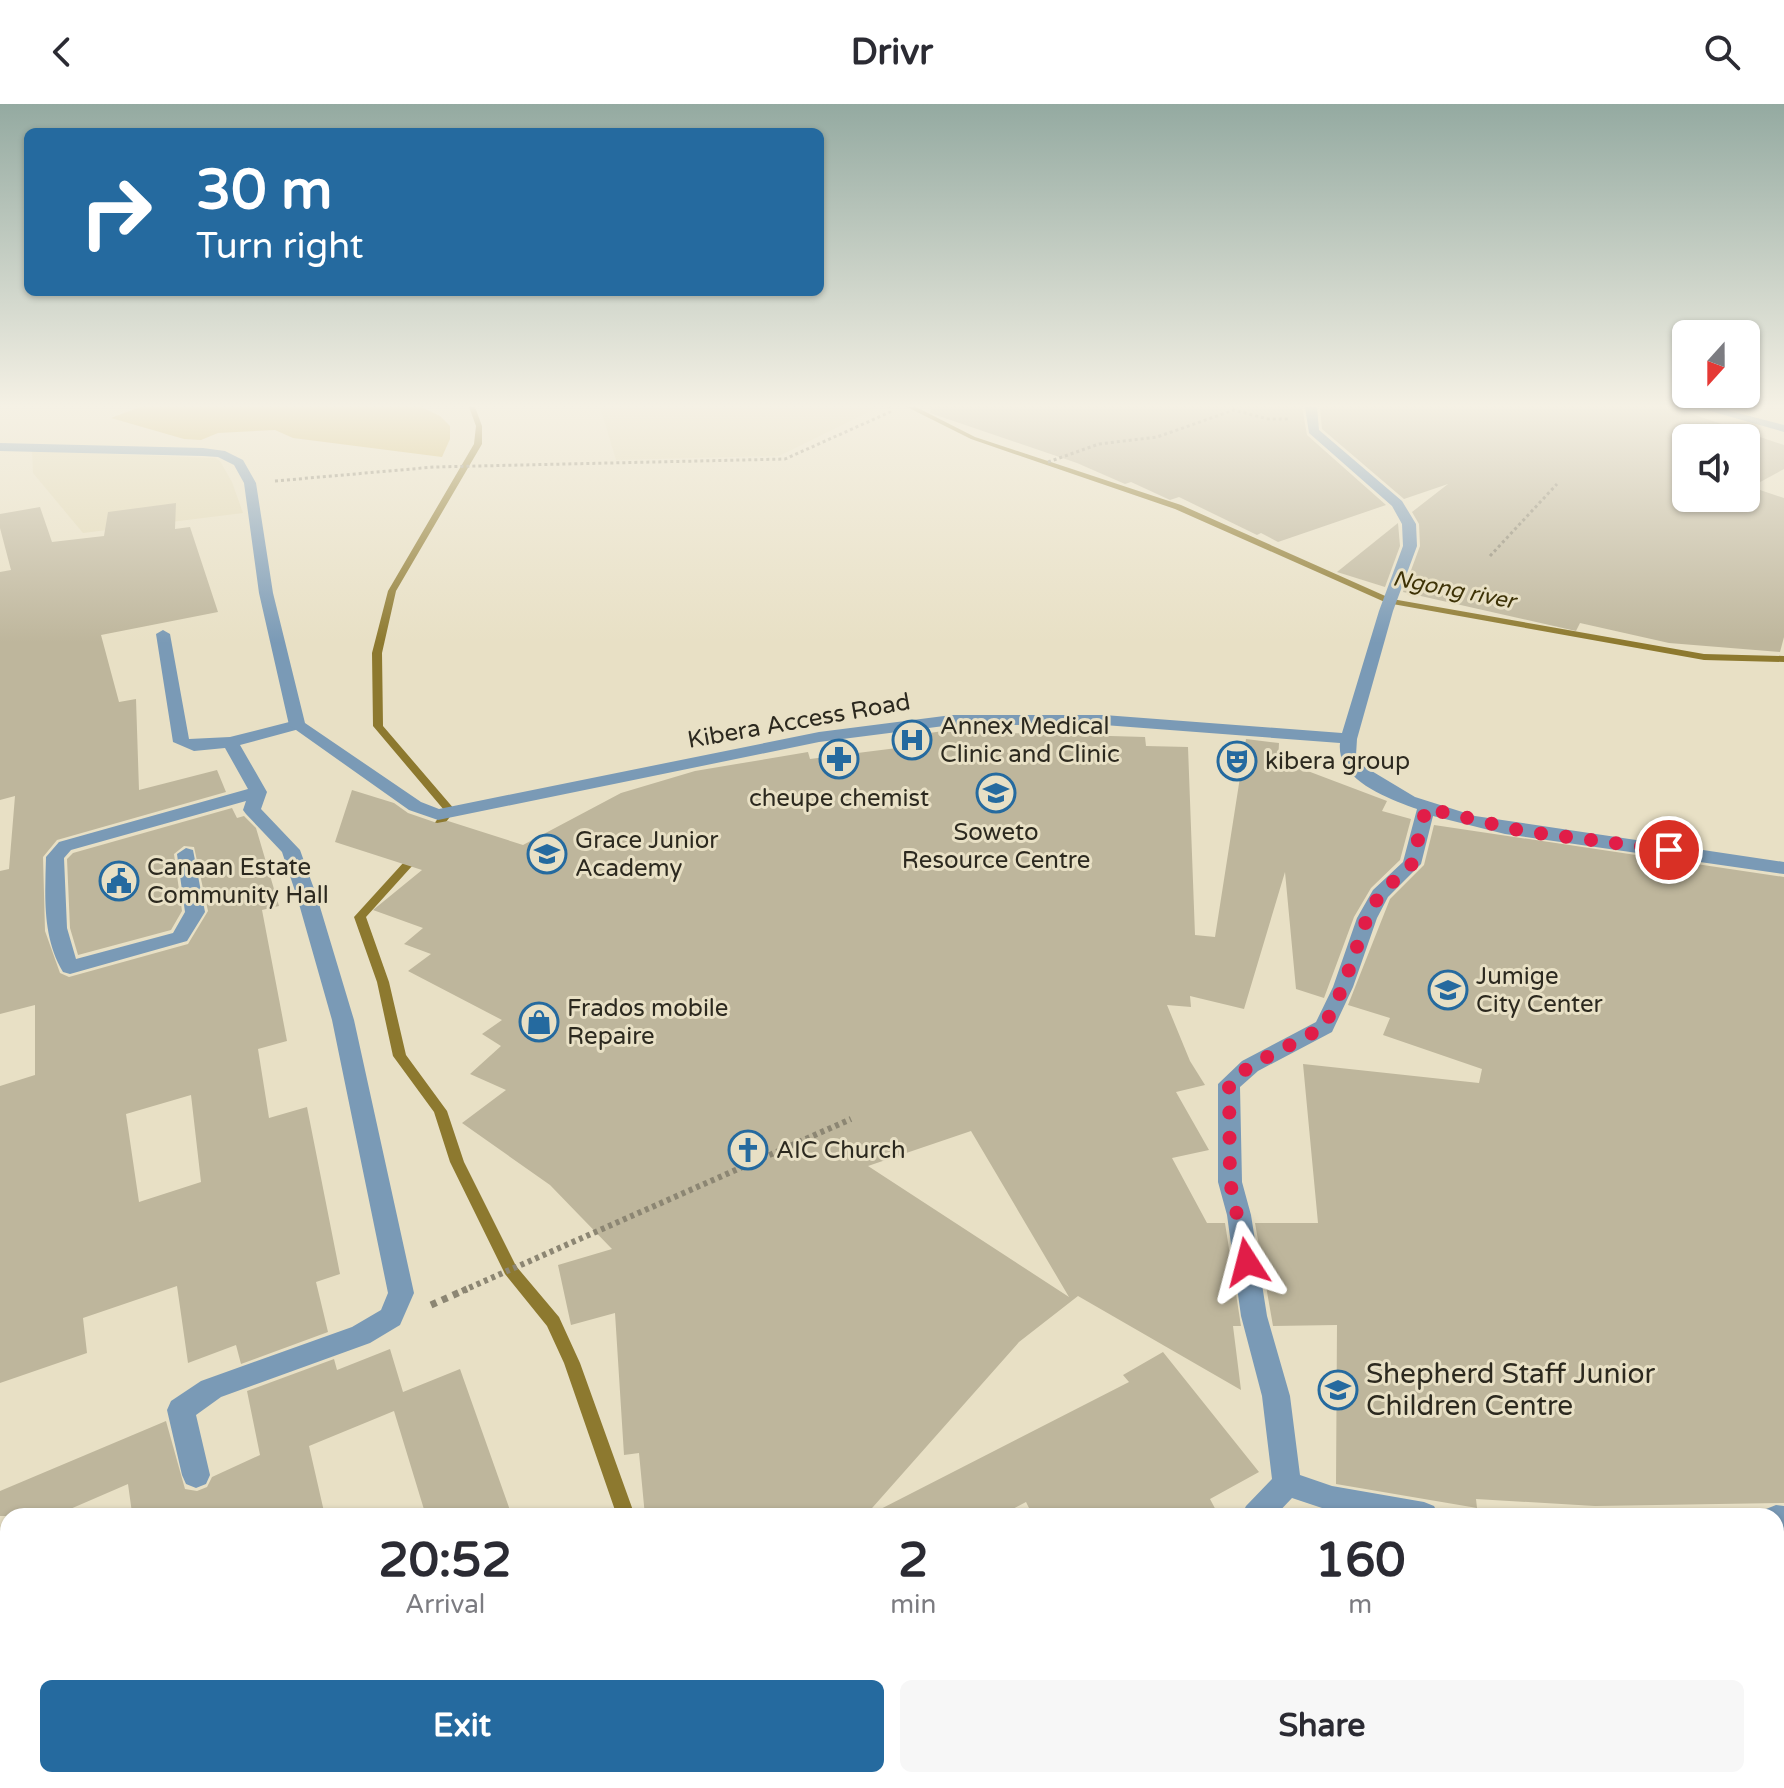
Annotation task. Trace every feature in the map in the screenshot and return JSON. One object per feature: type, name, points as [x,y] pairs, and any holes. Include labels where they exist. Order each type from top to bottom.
[{"type":"street","points":[[163,634],[181,742],[194,746],[230,742],[297,725],[266,593],[250,486]]},
{"type":"street","points":[[1375,486],[1397,504],[1409,524],[1410,546],[1388,603],[1349,739],[1347,753],[1353,768],[1391,792],[1426,808],[1522,831],[1640,845],[1784,868]]},
{"type":"street","name":"Kibera Access Road","points":[[297,725],[415,806],[438,815],[819,737],[952,720],[1104,720],[1349,739]]},
{"type":"street","points":[[196,1475],[181,1410],[211,1389],[361,1335],[391,1317],[401,1293],[343,1020],[291,850],[252,810],[258,792],[230,742]]},
{"type":"street","points":[[186,854],[195,912],[180,937],[70,967],[61,954],[55,907],[55,857],[65,846],[258,792]]},
{"type":"street","points":[[1287,1483],[1276,1396],[1254,1316],[1239,1215],[1230,1182],[1229,1084],[1250,1066],[1324,1027],[1343,987],[1367,918],[1380,894],[1412,864],[1426,808]]},
{"type":"street","points":[[1264,1508],[1287,1483]]},
{"type":"street","points":[[1287,1483],[1332,1500],[1378,1508]]},
{"type":"path","points":[[1490,556],[1556,486]]},
{"type":"path","points":[[448,1298],[851,1119]]},
{"type":"shaded area","points":[[43,486],[233,486],[243,513],[83,533]]},
{"type":"building","points":[[1139,486],[1364,486],[1386,505],[1278,542],[1179,497],[1170,500]]},
{"type":"building","points":[[1388,486],[1443,486],[1404,499]]},
{"type":"building","points":[[1446,486],[1672,486],[1672,512],[1760,512],[1760,490],[1784,498],[1784,637],[1780,652],[1669,643],[1580,623],[1576,631],[1403,592],[1420,546],[1419,524],[1412,512]]},
{"type":"building","points":[[176,503],[175,529],[190,527],[218,612],[101,635],[119,702],[136,699],[139,790],[217,770],[226,792],[57,840],[43,857],[45,931],[60,973],[69,977],[188,944],[208,911],[194,847],[184,846],[174,854],[182,911],[171,930],[78,955],[70,928],[67,859],[73,853],[232,808],[237,818],[244,816],[256,828],[279,906],[262,910],[287,1041],[258,1049],[269,1118],[307,1107],[340,1274],[316,1282],[328,1332],[241,1364],[236,1345],[188,1363],[177,1286],[83,1318],[87,1353],[0,1383],[0,1086],[35,1075],[35,1005],[0,1014],[0,871],[9,869],[15,796],[0,800],[0,572],[11,570],[0,528],[0,514],[40,507],[52,542],[104,536],[108,512]],"holes":[[[191,1095],[201,1182],[139,1202],[126,1114]]]},
{"type":"building","points":[[1398,523],[1400,546],[1385,587],[1337,572]]},
{"type":"building","points":[[963,728],[1003,728],[1005,733],[1145,737],[1146,746],[1188,747],[1195,935],[1215,937],[1246,739],[1279,743],[1278,763],[1306,766],[1305,770],[1387,801],[1382,811],[1411,819],[1400,860],[1371,888],[1354,917],[1324,998],[1296,989],[1285,872],[1244,1009],[1190,996],[1191,1007],[1167,1005],[1190,1061],[1205,1085],[1176,1092],[1209,1150],[1172,1158],[1207,1223],[1225,1223],[1241,1326],[1233,1326],[1241,1390],[1078,1296],[1019,1342],[872,1508],[644,1508],[639,1453],[624,1455],[615,1313],[571,1325],[558,1265],[612,1249],[550,1185],[462,1123],[506,1090],[470,1074],[501,1046],[482,1034],[502,1020],[408,971],[431,954],[404,944],[423,928],[373,910],[422,870],[335,842],[352,790],[394,803],[408,813],[437,823],[448,821],[523,845],[621,793],[695,771],[808,752],[810,759],[897,748],[896,738]],"holes":[[[971,1131],[1069,1297],[868,1166]]]},
{"type":"building","points":[[1434,825],[1784,877],[1784,1503],[1595,1506],[1476,1499],[1477,1508],[1336,1484],[1337,1325],[1273,1326],[1255,1223],[1318,1223],[1303,1064],[1479,1083],[1482,1069],[1383,1035],[1390,1018],[1348,1005],[1390,899],[1424,865]]},
{"type":"building","points":[[390,1349],[403,1392],[460,1369],[509,1508],[424,1508],[394,1411],[309,1446],[323,1508],[131,1508],[128,1484],[72,1508],[0,1508],[0,1491],[166,1421],[185,1489],[197,1491],[207,1487],[212,1477],[260,1455],[247,1391],[334,1359],[337,1370]]},
{"type":"building","points":[[1163,1352],[1259,1472],[1210,1499],[1215,1508],[1029,1508],[1026,1502],[1014,1508],[883,1508],[1129,1382],[1123,1375]]},
{"type":"waterway","points":[[431,835],[450,810],[378,726],[377,653],[392,591],[454,486]]},
{"type":"waterway","name":"Ngong river","points":[[1114,486],[1178,507],[1390,601],[1704,657],[1784,659]]},
{"type":"waterway","points":[[418,853],[360,917],[383,982],[400,1056],[440,1111],[457,1162],[510,1270],[553,1322],[572,1363],[623,1508]]},
{"type":"place","name":"Annex Medical Clinic and Clinic","points":[[912,740]]},
{"type":"place","name":"cheupe chemist","points":[[839,759]]},
{"type":"place","name":"kibera group","points":[[1237,761]]},
{"type":"place","name":"Soweto Resource Centre","points":[[996,793]]},
{"type":"place","name":"Grace Junior Academy","points":[[547,854]]},
{"type":"place","name":"Canaan Estate Community Hall","points":[[119,881]]},
{"type":"place","name":"Jumige City Center","points":[[1448,990]]},
{"type":"place","name":"Frados mobile Repaire","points":[[539,1022]]},
{"type":"place","name":"AIC Church","points":[[748,1150]]},
{"type":"place","name":"Shepherd Staff Junior Children Centre","points":[[1338,1390]]},
{"type":"route","points":[[1247,1262],[1230,1182],[1229,1084],[1250,1066],[1324,1027],[1343,987],[1367,918],[1380,894],[1412,864],[1426,808],[1522,831],[1669,850]]}]
